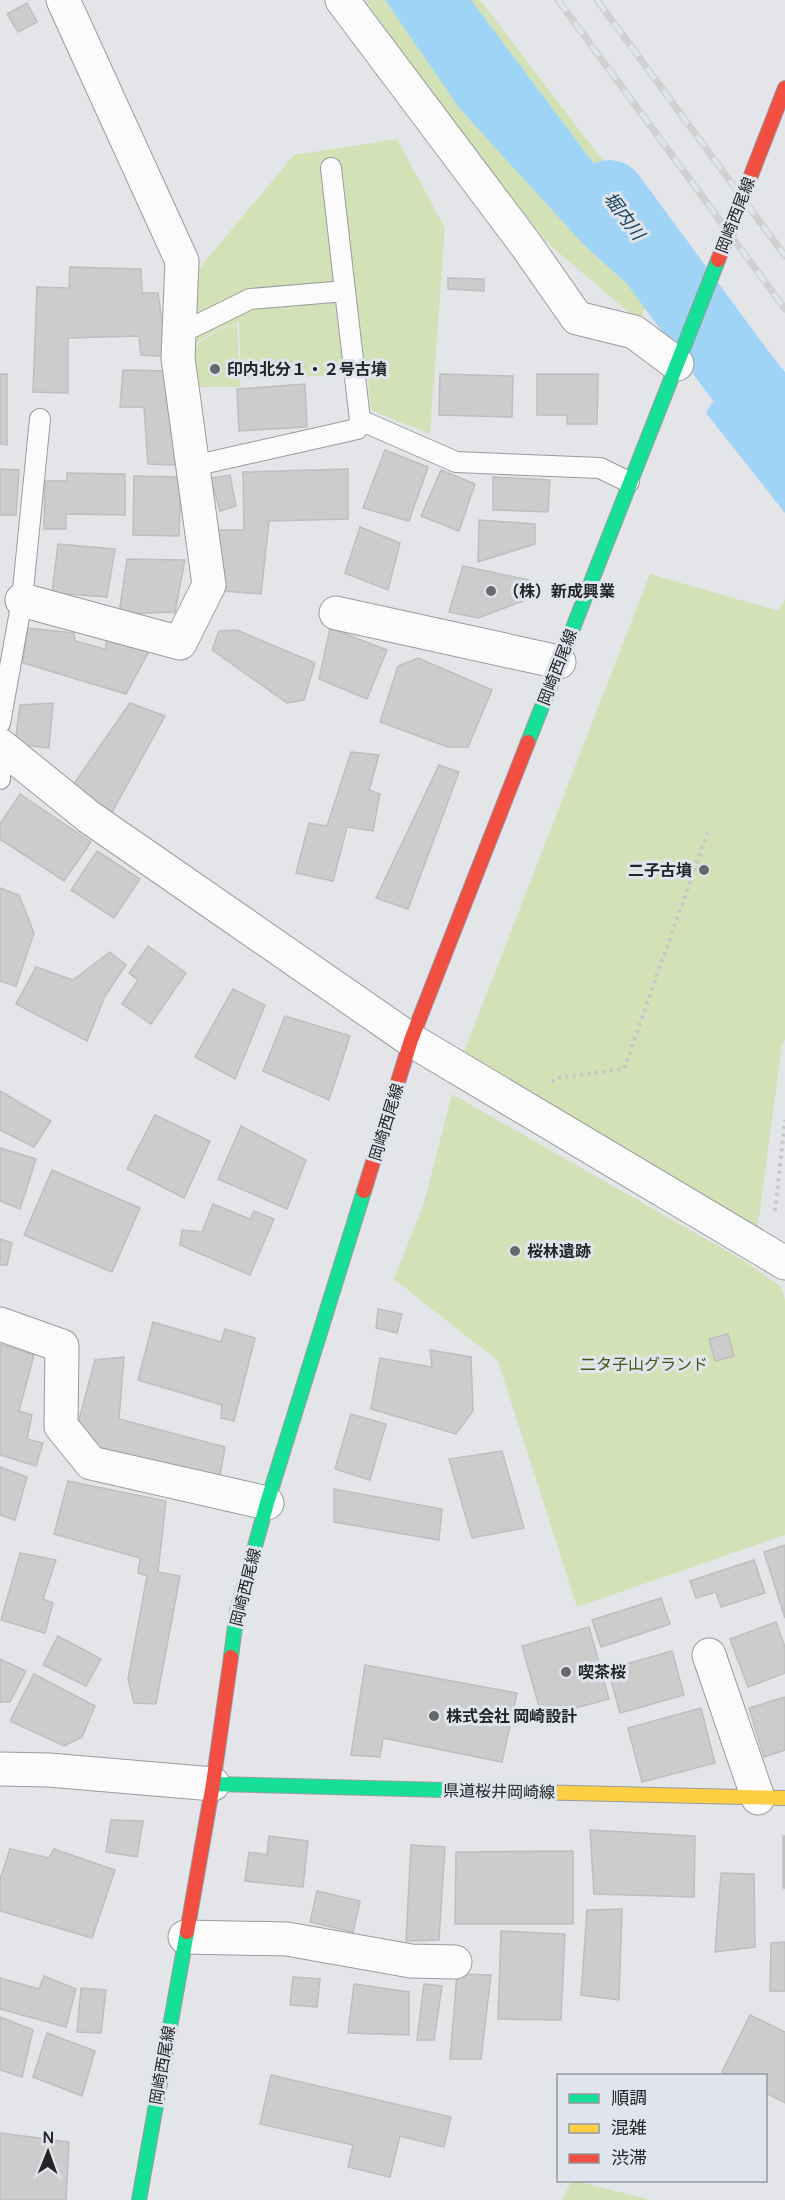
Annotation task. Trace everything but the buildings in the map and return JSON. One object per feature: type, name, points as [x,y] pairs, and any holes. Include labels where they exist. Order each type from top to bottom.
[{"type":"main road","name":"岡崎西尾線","points":[[138,2200],[213,1784],[237,1611],[267,1503],[411,1040],[785,88]]},
{"type":"main road","name":"県道桜井岡崎線","points":[[213,1784],[772,1798]]},
{"type":"street","points":[[22,600],[180,643],[209,585],[178,358],[182,261],[63,0]]},
{"type":"street","points":[[342,0],[526,245],[577,318],[634,332],[677,364]]},
{"type":"street","points":[[336,613],[559,662]]},
{"type":"street","points":[[0,745],[89,817],[411,1040],[777,1258]]},
{"type":"street","points":[[0,1324],[62,1346],[61,1426],[91,1463],[267,1503]]},
{"type":"street","points":[[709,1654],[772,1798]]},
{"type":"street","points":[[0,1769],[49,1770],[213,1784]]},
{"type":"street","points":[[185,1937],[287,1939],[411,1961],[455,1962]]},
{"type":"lane","points":[[194,466],[357,429],[360,420],[331,168]]},
{"type":"lane","points":[[180,334],[250,299],[345,291]]},
{"type":"lane","points":[[0,723],[22,600],[39,419]]},
{"type":"lane","points":[[360,420],[456,462],[600,468],[629,482]]},
{"type":"lane","points":[[0,772],[0,779]]},
{"type":"path","points":[[528,1110],[556,1078],[624,1069],[708,831]]},
{"type":"path","points":[[777,1258],[785,1120]]},
{"type":"green space","points":[[365,0],[480,0],[672,251],[639,321],[552,247],[465,144]]},
{"type":"green space","points":[[397,139],[445,228],[430,434],[371,410],[367,374],[241,379],[239,322],[218,329],[187,349],[191,278],[294,155]]},
{"type":"green space","points":[[237,324],[240,387],[191,387],[190,350],[218,330]]},
{"type":"green space","name":"二子古墳","points":[[650,574],[779,611],[785,599],[785,1039],[782,1045],[757,1232],[464,1052]]},
{"type":"green space","name":"二タ子山グランド","points":[[452,1094],[746,1262],[781,1287],[785,1300],[785,1535],[577,1607],[498,1361],[394,1279],[424,1203]]},
{"type":"green space","points":[[571,2182],[579,2182],[651,2200],[562,2200]]},
{"type":"water","points":[[385,0],[471,0],[673,269],[656,310],[583,244],[460,109]]},
{"type":"water","points":[[741,353],[785,411],[785,513],[706,413]]},
{"type":"waterway","name":"堀内川","points":[[609,197],[737,371],[785,432]]},
{"type":"railway","points":[[558,0],[785,309]]},
{"type":"railway","points":[[597,0],[785,256]]},
{"type":"traffic: fast","points":[[528,742],[718,260]]},
{"type":"traffic: fast","points":[[231,1657],[237,1611],[267,1503],[364,1191]]},
{"type":"traffic: fast","points":[[213,1784],[483,1791]]},
{"type":"traffic: fast","points":[[139,2200],[187,1932]]},
{"type":"traffic: slow","points":[[483,1791],[785,1798]]},
{"type":"traffic: jam","points":[[718,260],[785,88]]},
{"type":"traffic: jam","points":[[364,1191],[411,1040],[528,742]]},
{"type":"traffic: jam","points":[[187,1932],[213,1784],[231,1657]]},
{"type":"place","name":"印内北分１・２号古墳","points":[[215,369]]},
{"type":"place","name":"（株）新成興業","points":[[491,591]]},
{"type":"place","name":"二子古墳","points":[[704,870]]},
{"type":"place","name":"桜林遺跡","points":[[515,1251]]},
{"type":"place","name":"喫茶桜","points":[[566,1672]]},
{"type":"place","name":"株式会社 岡崎設計","points":[[434,1716]]}]
